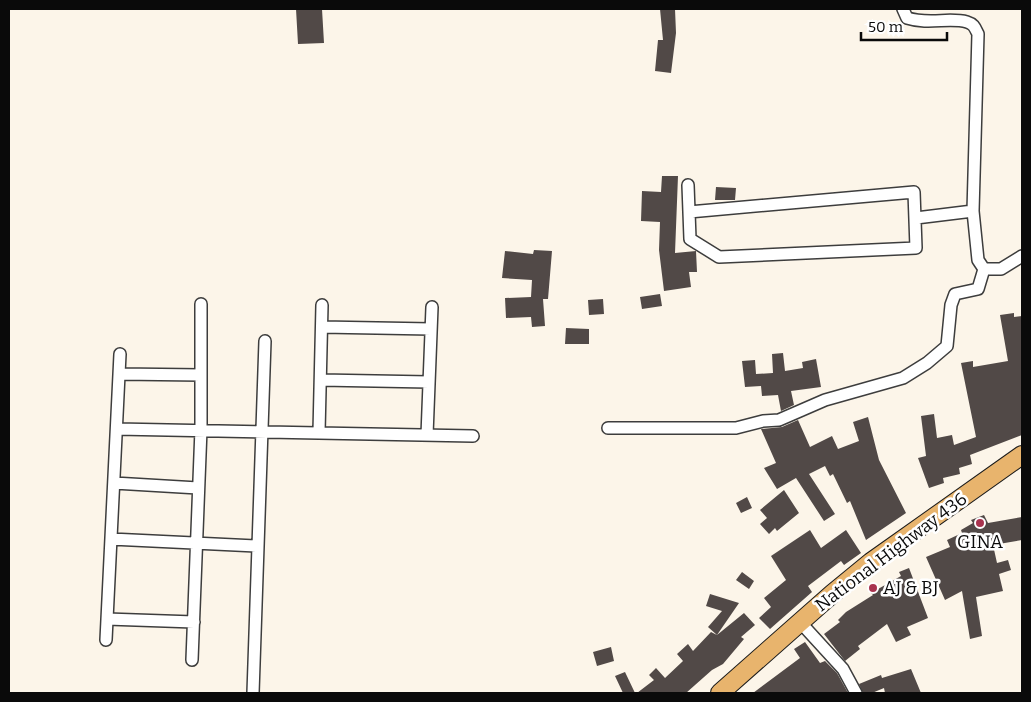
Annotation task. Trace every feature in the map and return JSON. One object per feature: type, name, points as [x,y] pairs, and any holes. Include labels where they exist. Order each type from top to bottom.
[{"type":"main road","name":"National Highway 436","points":[[720,693],[800,622],[872,562],[1022,455]]},
{"type":"street","points":[[608,428],[736,428],[763,421],[778,420],[825,400],[902,378],[927,363],[947,346],[952,305],[956,294],[978,290],[984,269],[978,260],[973,211],[978,34],[975,26],[968,22],[920,22],[907,18],[903,9]]},
{"type":"street","points":[[688,185],[689,212],[690,239],[720,257],[916,248],[914,192],[689,212]]},
{"type":"street","points":[[916,218],[973,211]]},
{"type":"street","points":[[984,269],[1001,269],[1022,256]]},
{"type":"street","points":[[192,660],[200,429],[202,304]]},
{"type":"street","points":[[319,432],[322,305]]},
{"type":"street","points":[[427,435],[432,307]]},
{"type":"street","points":[[322,327],[431,329]]},
{"type":"street","points":[[253,693],[265,341]]},
{"type":"street","points":[[106,640],[120,354]]},
{"type":"street","points":[[120,374],[201,376]]},
{"type":"street","points":[[320,380],[429,382]]},
{"type":"street","points":[[117,429],[262,430],[473,436]]},
{"type":"street","points":[[114,483],[198,488]]},
{"type":"street","points":[[111,538],[258,546]]},
{"type":"street","points":[[107,619],[194,622]]},
{"type":"street","points":[[800,622],[843,669],[856,693]]},
{"type":"building","points":[[296,9],[322,9],[324,43],[298,44]]},
{"type":"building","points":[[660,9],[675,9],[676,33],[671,73],[655,71],[658,40],[663,40]]},
{"type":"building","points":[[662,176],[678,176],[675,253],[696,251],[697,272],[689,272],[691,287],[664,291],[659,250],[660,222],[641,221],[642,191],[661,192]]},
{"type":"building","points":[[716,187],[736,188],[735,200],[715,200]]},
{"type":"building","points":[[534,250],[552,251],[548,299],[543,299],[545,326],[532,327],[531,317],[506,318],[505,298],[531,297],[532,280],[502,278],[505,251],[533,254]]},
{"type":"building","points":[[660,294],[662,306],[642,309],[640,297]]},
{"type":"building","points":[[603,299],[604,314],[589,315],[588,300]]},
{"type":"building","points":[[1014,313],[1014,317],[1022,316],[1022,435],[970,455],[972,464],[959,468],[960,474],[943,478],[944,483],[929,488],[918,458],[926,456],[921,416],[934,414],[937,438],[952,435],[954,445],[976,437],[961,363],[973,361],[973,367],[1008,361],[1000,315]]},
{"type":"building","points":[[566,328],[589,329],[589,344],[565,344]]},
{"type":"building","points":[[783,353],[785,371],[803,368],[802,362],[816,359],[821,387],[791,391],[794,405],[781,411],[778,395],[762,396],[761,386],[745,387],[742,361],[755,360],[756,374],[773,373],[772,354]]},
{"type":"building","points":[[868,417],[879,460],[906,513],[866,540],[850,501],[847,503],[833,474],[830,476],[825,466],[809,474],[835,514],[824,521],[796,478],[777,489],[764,468],[776,463],[761,429],[782,427],[798,420],[810,447],[832,436],[838,449],[859,441],[853,422]]},
{"type":"building","points":[[784,490],[799,513],[777,531],[775,528],[769,534],[760,524],[767,518],[760,510]]},
{"type":"building","points":[[747,497],[752,508],[741,513],[736,503]]},
{"type":"building","points":[[984,515],[988,523],[1022,517],[1022,540],[993,545],[997,563],[1008,560],[1011,570],[999,574],[1003,591],[976,597],[982,636],[970,639],[962,591],[945,600],[926,557],[950,547],[947,540],[962,533],[961,530],[973,523],[971,520]]},
{"type":"building","points":[[810,530],[821,548],[846,530],[861,553],[844,565],[841,561],[808,586],[812,592],[770,629],[759,618],[771,607],[764,598],[786,580],[771,556]]},
{"type":"building","points":[[909,568],[928,618],[907,627],[911,635],[896,642],[887,624],[858,646],[860,649],[845,661],[824,634],[840,622],[838,620],[846,612],[873,595],[871,593],[901,576],[899,572]]},
{"type":"building","points":[[742,572],[754,581],[749,589],[736,580]]},
{"type":"building","points":[[710,594],[739,603],[717,635],[708,627],[722,611],[706,606]]},
{"type":"building","points":[[744,613],[755,625],[741,637],[744,639],[723,664],[712,670],[686,693],[637,693],[654,680],[649,675],[656,668],[665,678],[683,661],[677,654],[688,644],[693,651],[711,632],[717,635]]},
{"type":"building","points":[[805,642],[820,663],[825,661],[837,673],[848,693],[753,693],[800,658],[794,649]]},
{"type":"building","points":[[611,647],[614,661],[597,666],[593,652]]},
{"type":"building","points":[[911,669],[921,693],[885,693],[884,688],[872,693],[863,693],[859,684],[881,675],[882,678]]},
{"type":"building","points":[[625,672],[635,693],[623,693],[615,676]]},
{"type":"place","name":"GINA","points":[[980,523]]},
{"type":"place","name":"AJ & BJ","points":[[873,588]]}]
